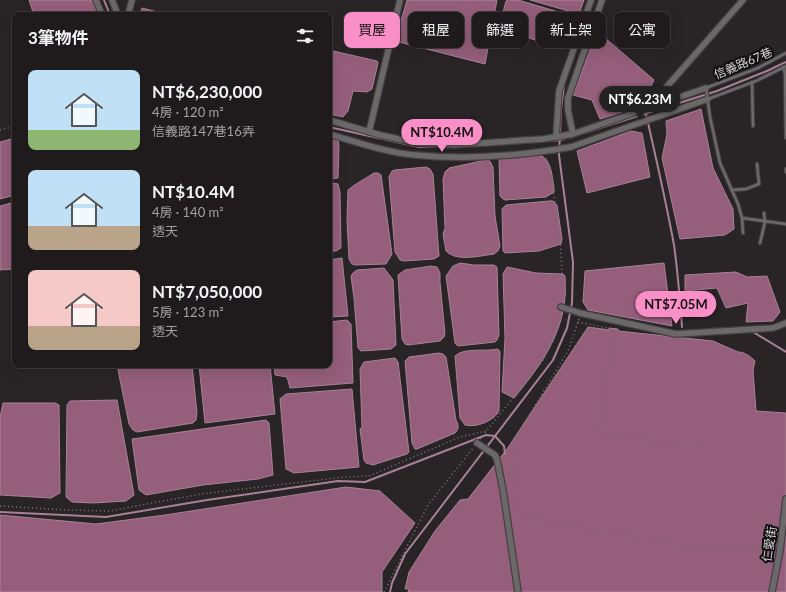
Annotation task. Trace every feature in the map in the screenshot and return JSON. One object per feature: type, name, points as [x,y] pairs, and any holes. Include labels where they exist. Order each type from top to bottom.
[{"type":"street","points":[[96,0],[101,12]]},
{"type":"street","points":[[112,0],[117,12]]},
{"type":"street","points":[[129,12],[132,0]]},
{"type":"street","points":[[369,132],[400,0]]},
{"type":"street","points":[[557,137],[559,91],[591,0]]},
{"type":"street","points":[[570,135],[568,98],[602,0]]},
{"type":"street","points":[[648,108],[743,0]]},
{"type":"street","points":[[332,121],[369,132],[417,143],[454,145],[557,137],[570,135],[706,89]]},
{"type":"street","points":[[332,135],[379,148],[414,155],[470,158],[551,151],[571,147],[707,98]]},
{"type":"street","points":[[563,308],[676,334],[773,328],[786,323]]},
{"type":"street","points":[[477,443],[495,455],[497,460],[503,490],[518,592]]},
{"type":"street","name":"仁愛街","points":[[772,592],[780,550],[786,499]]},
{"type":"lane","name":"信義路67巷","points":[[706,89],[758,68],[786,53]]},
{"type":"lane","points":[[707,98],[752,82],[785,66],[786,138]]},
{"type":"lane","points":[[752,82],[752,126]]},
{"type":"lane","points":[[706,89],[710,117],[720,163],[742,218],[743,232]]},
{"type":"lane","points":[[732,190],[746,189],[759,184],[757,164]]},
{"type":"lane","points":[[760,243],[765,222],[764,213]]},
{"type":"lane","points":[[742,218],[786,224]]},
{"type":"path","points":[[0,130],[12,127]]},
{"type":"path","points":[[384,592],[428,505],[544,359],[558,326],[563,308],[562,260],[554,192],[544,151]]},
{"type":"path","points":[[580,313],[568,351],[519,432],[515,442],[513,456],[520,516],[690,547],[713,544],[780,550]]},
{"type":"path","points":[[578,322],[618,330],[604,386],[599,433],[706,448]]},
{"type":"path","points":[[0,506],[110,511],[201,494],[344,477],[369,476],[460,437],[486,431]]},
{"type":"shaded area","points":[[29,0],[92,0],[97,12],[33,12]]},
{"type":"shaded area","points":[[407,0],[497,0],[495,12],[472,12],[472,48],[488,48],[485,64],[422,48],[464,48],[464,12],[408,12],[408,44],[400,42],[400,24]]},
{"type":"shaded area","points":[[518,0],[559,12],[536,12],[536,40],[528,38],[528,12],[503,12],[506,1]]},
{"type":"shaded area","points":[[530,0],[584,0],[580,12],[572,12]]},
{"type":"shaded area","points":[[142,8],[157,12],[140,12]]},
{"type":"shaded area","points":[[606,39],[614,46],[614,48],[617,48],[654,80],[641,106],[600,119],[592,100],[573,95],[591,48],[606,48]]},
{"type":"shaded area","points":[[332,51],[377,61],[378,63],[372,89],[367,92],[353,91],[348,111],[343,117],[332,115]]},
{"type":"shaded area","points":[[701,109],[713,168],[733,209],[734,229],[725,235],[680,239],[662,158],[667,134],[666,121]]},
{"type":"shaded area","points":[[631,131],[642,133],[650,177],[587,193],[577,151]]},
{"type":"shaded area","points":[[332,138],[338,139],[338,178],[332,179]]},
{"type":"shaded area","points":[[12,139],[12,196],[0,199],[0,142]]},
{"type":"shaded area","points":[[540,155],[544,157],[549,165],[552,174],[554,192],[546,197],[503,199],[500,196],[499,157]]},
{"type":"shaded area","points":[[486,160],[490,161],[493,167],[495,216],[500,246],[498,251],[494,254],[475,257],[456,256],[446,251],[443,234],[445,228],[443,179],[445,172],[449,168]]},
{"type":"shaded area","points":[[426,167],[430,169],[433,174],[439,256],[434,259],[400,260],[395,252],[389,177],[392,171],[395,170]]},
{"type":"shaded area","points":[[374,173],[381,175],[392,254],[386,264],[355,265],[352,264],[349,259],[347,220],[348,190]]},
{"type":"shaded area","points":[[332,183],[338,184],[340,192],[341,248],[336,251],[332,251]]},
{"type":"shaded area","points":[[553,201],[557,205],[562,239],[561,244],[539,251],[505,253],[503,251],[502,209],[506,205]]},
{"type":"shaded area","points":[[12,203],[12,269],[0,270],[0,206]]},
{"type":"shaded area","points":[[342,258],[348,316],[332,317],[332,260]]},
{"type":"shaded area","points":[[460,263],[494,265],[497,267],[499,335],[495,342],[458,346],[455,343],[446,276],[453,266]]},
{"type":"shaded area","points":[[664,263],[672,326],[588,310],[583,302],[585,271]]},
{"type":"shaded area","points":[[431,266],[437,267],[440,273],[445,334],[440,341],[408,345],[405,344],[402,339],[398,275],[405,270]]},
{"type":"shaded area","points":[[507,267],[536,273],[563,274],[565,276],[563,312],[554,339],[532,376],[514,398],[502,392],[505,338],[503,274]]},
{"type":"shaded area","points":[[384,268],[393,280],[396,345],[391,349],[361,351],[358,348],[351,276],[357,270]]},
{"type":"shaded area","points":[[736,272],[747,277],[767,276],[780,312],[773,321],[746,322],[748,303],[726,308],[717,288],[685,291],[685,275]]},
{"type":"shaded area","points":[[347,320],[351,324],[353,383],[290,388],[287,377],[275,375],[274,368],[332,368],[332,322]]},
{"type":"shaded area","points":[[588,327],[609,330],[609,328],[618,329],[618,331],[713,341],[750,356],[755,361],[753,370],[756,411],[786,413],[786,592],[408,592],[409,589],[405,589],[409,572],[435,531],[460,500],[468,499],[507,449]]},
{"type":"shaded area","points":[[498,349],[500,352],[499,411],[497,415],[489,421],[479,425],[465,425],[460,418],[455,356],[459,353],[469,351]]},
{"type":"shaded area","points":[[439,353],[446,357],[458,429],[455,433],[415,449],[412,443],[405,361],[409,357]]},
{"type":"shaded area","points":[[395,358],[398,362],[409,452],[407,454],[373,465],[366,463],[364,460],[360,429],[362,427],[360,369],[364,362]]},
{"type":"shaded area","points":[[118,368],[192,368],[197,413],[196,420],[193,423],[137,432],[133,430],[129,424]]},
{"type":"shaded area","points":[[199,368],[270,368],[275,414],[205,423]]},
{"type":"shaded area","points":[[352,389],[359,467],[294,473],[286,469],[280,399],[286,394]]},
{"type":"shaded area","points":[[117,400],[134,495],[126,501],[93,503],[72,502],[66,497],[67,405],[70,401]]},
{"type":"shaded area","points":[[3,403],[55,403],[59,405],[60,493],[51,498],[0,495],[0,418]]},
{"type":"shaded area","points":[[266,420],[269,423],[273,475],[258,479],[203,485],[146,495],[139,490],[132,439]]},
{"type":"shaded area","points":[[346,487],[380,491],[415,523],[382,572],[382,592],[0,592],[0,515],[96,524]]},
{"type":"waterway","points":[[104,0],[109,12]]},
{"type":"waterway","points":[[592,6],[594,0]]},
{"type":"waterway","points":[[584,133],[717,91],[786,62]]},
{"type":"waterway","points":[[390,592],[392,583],[405,554],[553,360],[567,328],[572,303],[573,262],[559,155],[561,110],[564,85]]},
{"type":"waterway","points":[[646,114],[674,245],[682,327]]},
{"type":"waterway","points":[[332,128],[419,147],[449,147]]},
{"type":"waterway","points":[[547,141],[560,140],[570,137]]},
{"type":"waterway","points":[[457,147],[521,143]]},
{"type":"waterway","points":[[751,332],[786,352]]},
{"type":"waterway","points":[[0,512],[106,517],[207,500],[338,481],[365,482],[486,435],[495,436],[504,446],[505,454]]}]
